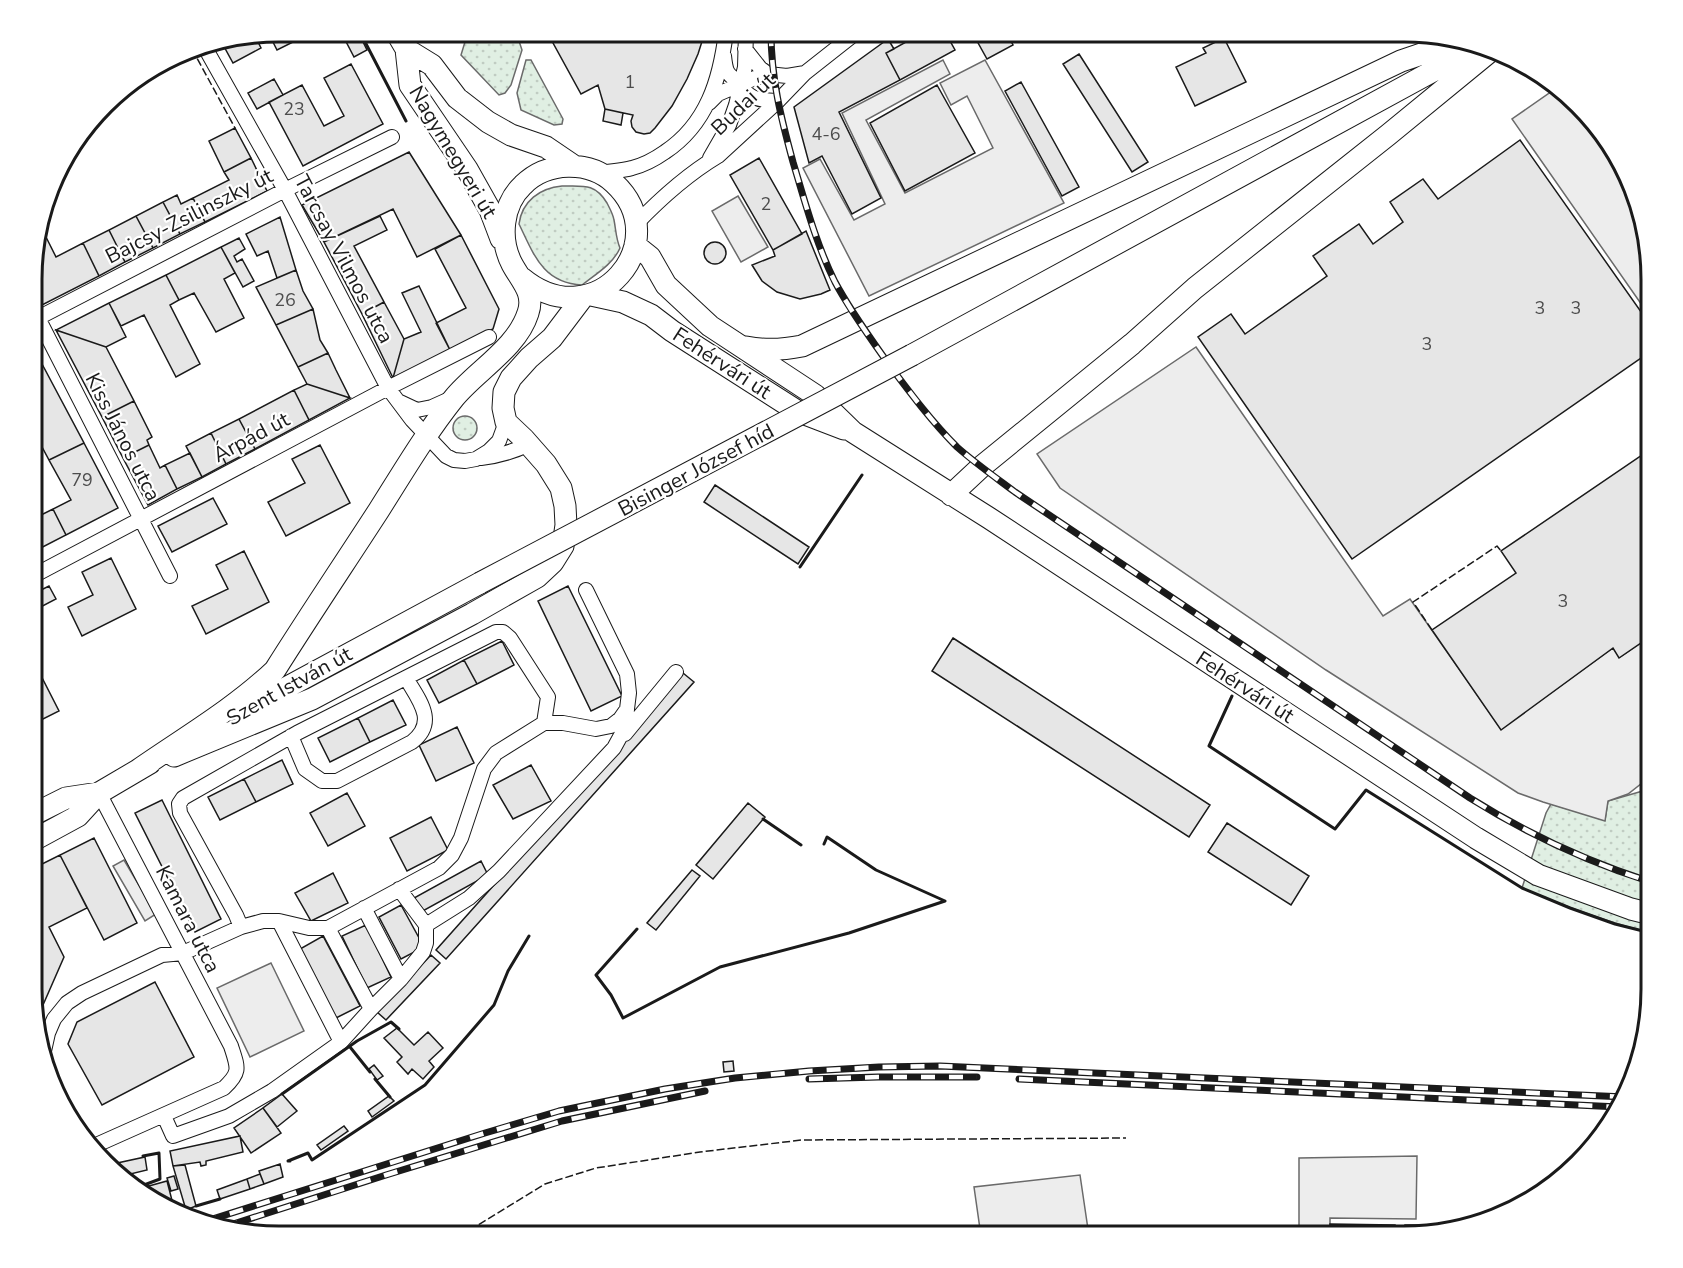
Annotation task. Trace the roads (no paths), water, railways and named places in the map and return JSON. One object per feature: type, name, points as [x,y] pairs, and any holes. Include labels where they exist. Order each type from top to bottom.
[{"type":"main road","name":"Nagymegyeri út","points":[[401,42],[410,85],[467,169],[490,210],[507,253]]},
{"type":"main road","name":"Nagymegyeri út","points":[[403,42],[432,65],[457,99],[488,122],[511,135],[546,147],[574,166]]},
{"type":"main road","points":[[742,346],[762,351],[779,351],[802,346],[1401,61],[1445,46]]},
{"type":"main road","name":"Bisinger József híd","points":[[480,583],[912,355],[1469,51]]},
{"type":"main road","points":[[951,495],[981,467],[1132,344],[1195,288],[1379,143],[1484,56]]},
{"type":"main road","points":[[138,770],[228,709],[275,670],[426,436],[456,396],[509,345],[523,324],[529,312],[530,295],[507,253],[504,235],[505,217],[512,200],[523,185],[538,174],[555,167],[574,166],[600,173],[613,182],[624,194],[632,208],[635,234],[631,258],[615,281],[604,289],[587,296],[570,298],[544,293],[522,278]]},
{"type":"main road","name":"Fehérvári út","points":[[635,234],[666,285],[693,311],[710,326],[815,395],[854,432],[1476,838],[1538,875],[1641,912]]},
{"type":"main road","points":[[138,770],[312,699],[537,578],[553,562],[563,546],[566,525],[561,488],[546,464],[506,422],[503,408],[504,392],[511,378],[552,338],[587,296]]},
{"type":"main road","name":"Fehérvári út","points":[[587,296],[623,302],[651,315],[672,331],[797,411],[854,432]]},
{"type":"main road","name":"Szent István út","points":[[42,836],[78,816],[99,793],[138,770],[302,678],[480,583]]},
{"type":"main road","name":"Szent István út","points":[[42,810],[66,798],[99,793]]},
{"type":"street","name":"Budai út","points":[[600,173],[631,169],[649,162],[675,145],[694,127],[707,105],[716,82],[724,42]]},
{"type":"street","points":[[741,84],[745,67],[745,42]]},
{"type":"street","name":"Budai út","points":[[635,234],[655,204],[718,156],[805,73],[844,42]]},
{"type":"street","points":[[723,49],[726,70],[733,80],[741,84],[751,97],[778,101]]},
{"type":"street","name":"Budai út","points":[[745,49],[768,74]]},
{"type":"street","name":"Tarcsay Vilmos utca","points":[[208,53],[285,190],[388,388],[398,402],[426,436],[446,456],[454,460],[496,456],[529,444]]},
{"type":"street","name":"Budai út","points":[[708,162],[729,125],[741,84],[768,74],[788,76],[805,73]]},
{"type":"street","points":[[707,105],[718,94],[741,84]]},
{"type":"street","name":"Bajcsy-Zsilinszky út","points":[[42,312],[392,137]]},
{"type":"street","name":"Kiss János utca","points":[[42,329],[170,576]]},
{"type":"street","name":"Árpád út","points":[[42,571],[489,336]]},
{"type":"street","points":[[398,402],[417,410],[432,407],[456,396]]},
{"type":"street","points":[[476,459],[499,441],[506,422]]},
{"type":"street","points":[[586,590],[627,674],[629,693],[626,726],[614,748]]},
{"type":"street","points":[[241,927],[180,813],[179,804],[183,798],[291,736],[496,632],[503,632],[510,638],[548,698],[544,723]]},
{"type":"street","points":[[426,925],[469,898],[499,871],[614,748],[676,672]]},
{"type":"street","points":[[291,736],[305,769],[322,781],[337,781],[412,742],[419,736],[425,724],[424,709],[406,678]]},
{"type":"street","points":[[47,1036],[54,1019],[67,1003],[82,993],[162,955],[183,953],[241,927],[263,921],[279,921],[309,928],[328,928],[439,868],[452,855],[461,838],[484,769],[496,753],[544,723],[563,723],[596,729],[610,726],[620,719],[627,709]]},
{"type":"street","name":"Kamara utca","points":[[99,793],[231,1046],[237,1065],[235,1078],[224,1088],[164,1116]]},
{"type":"street","points":[[100,1144],[164,1116],[173,1136],[229,1116],[272,1091],[341,1042],[401,979],[423,952],[426,943],[426,925],[399,889]]},
{"type":"street","points":[[364,908],[401,979]]},
{"type":"street","points":[[279,921],[341,1042]]},
{"type":"street","points":[[328,928],[371,1009]]},
{"type":"railway","points":[[771,42],[775,82],[784,130],[811,223],[828,268],[861,325],[890,366],[930,418],[957,447],[1015,492],[1470,798],[1558,846],[1641,878]]},
{"type":"railway","points":[[217,1218],[559,1111],[665,1089],[735,1078],[809,1071],[940,1066],[1616,1097]]},
{"type":"railway","points":[[809,1079],[977,1077]]},
{"type":"railway","points":[[1019,1079],[1610,1107]]},
{"type":"railway","points":[[239,1222],[562,1121],[705,1091]]}]
